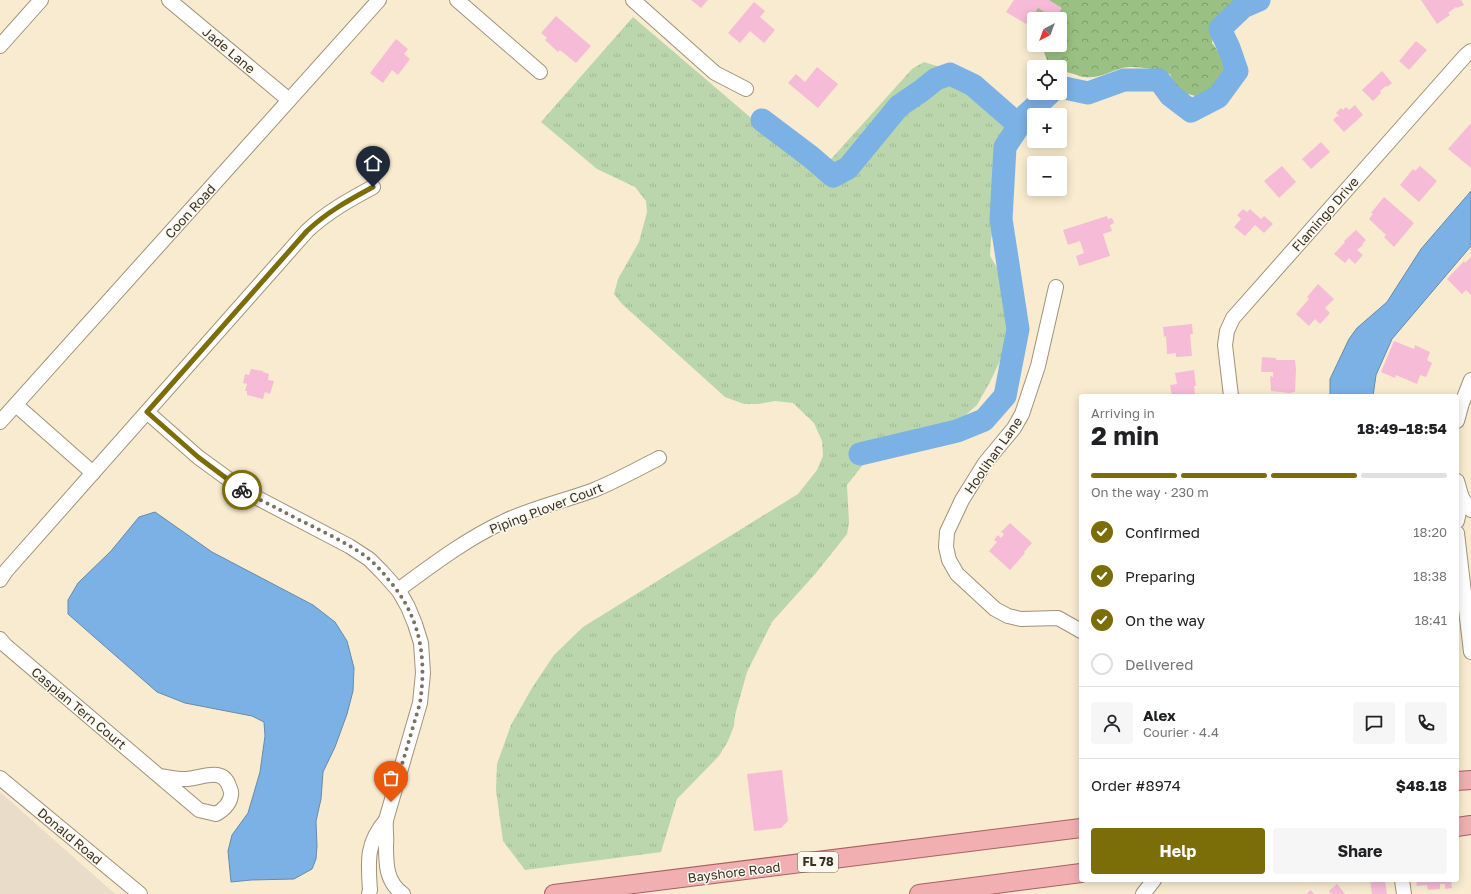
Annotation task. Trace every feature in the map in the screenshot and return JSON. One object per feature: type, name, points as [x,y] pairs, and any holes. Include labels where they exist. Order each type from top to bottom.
[{"type":"main road","points":[[1459,781],[1471,780]]},
{"type":"main road","points":[[1459,827],[1471,825]]},
{"type":"main road","name":"Bayshore Road","points":[[554,894],[1079,828]]},
{"type":"main road","points":[[919,894],[1079,873]]},
{"type":"street","points":[[0,46],[41,0]]},
{"type":"street","name":"Jade Lane","points":[[169,0],[289,100]]},
{"type":"street","name":"Coon Road","points":[[0,422],[379,0]]},
{"type":"street","points":[[457,0],[540,72]]},
{"type":"street","points":[[633,0],[715,74],[746,88]]},
{"type":"street","name":"Flamingo Drive","points":[[1231,394],[1225,345],[1227,331],[1233,318],[1471,51]]},
{"type":"street","points":[[0,580],[6,571],[307,231],[336,207],[373,187]]},
{"type":"street","name":"Hoolihan Lane","points":[[1056,287],[1038,366],[1022,414],[1014,428],[985,463],[962,500],[947,532],[946,547],[948,560],[956,574],[995,609],[1008,616],[1021,619],[1058,618],[1079,630]]},
{"type":"street","points":[[1459,414],[1471,380]]},
{"type":"street","points":[[16,405],[93,473]]},
{"type":"street","points":[[147,412],[198,457],[246,492],[349,546],[369,559],[398,590],[410,613],[421,643],[423,656],[423,688],[420,703],[386,820],[387,871],[391,881],[403,894]]},
{"type":"street","name":"Piping Plover Court","points":[[398,590],[453,550],[488,529],[532,510],[592,490],[659,458]]},
{"type":"street","points":[[1459,484],[1467,498],[1471,510]]},
{"type":"street","points":[[1459,516],[1467,498]]},
{"type":"street","points":[[1459,550],[1471,652]]},
{"type":"street","name":"Caspian Tern Court","points":[[0,639],[5,645],[159,776],[199,810],[216,814],[228,803],[232,794],[228,782],[222,777],[214,774],[186,780],[159,776]]},
{"type":"street","name":"Donald Road","points":[[0,778],[140,894]]},
{"type":"street","points":[[369,894],[369,854],[372,840],[377,830],[386,820]]},
{"type":"street","points":[[1143,894],[1152,882]]},
{"type":"street","points":[[1402,882],[1404,894]]},
{"type":"shaded area","points":[[0,792],[115,894],[0,894]]},
{"type":"green space","points":[[1021,0],[1242,0],[1230,7],[1225,12],[1215,29],[1213,36],[1212,43],[1227,63],[1220,86],[1199,97],[1177,91],[1170,74],[1153,70],[1128,67],[1095,77],[1081,76],[1067,72],[1067,60],[1047,60],[1044,52],[1067,52],[1067,12],[1027,12],[1027,14]]},
{"type":"green space","points":[[633,17],[805,164],[814,169],[824,167],[912,69],[924,62],[940,67],[1017,124],[1003,179],[991,240],[990,256],[1006,282],[1008,310],[1007,346],[977,405],[960,420],[946,427],[889,436],[877,447],[847,485],[849,523],[847,534],[816,573],[772,622],[747,672],[735,715],[734,726],[728,741],[719,756],[677,799],[661,852],[525,870],[503,841],[496,790],[497,764],[511,725],[532,688],[554,655],[583,627],[798,494],[817,470],[823,456],[822,441],[814,423],[793,403],[775,401],[758,404],[744,404],[725,397],[622,304],[614,294],[618,279],[639,242],[647,212],[646,201],[635,187],[597,169],[541,122]]},
{"type":"water","points":[[1471,191],[1471,246],[1392,339],[1376,375],[1373,394],[1330,394],[1330,379],[1349,339],[1357,328],[1387,302],[1421,249]]},
{"type":"water","points":[[155,512],[212,552],[313,605],[335,622],[347,641],[354,668],[353,691],[347,714],[335,747],[323,772],[321,799],[316,821],[316,859],[312,869],[294,879],[231,882],[228,851],[232,835],[248,813],[260,772],[265,736],[264,722],[252,716],[185,703],[157,692],[68,614],[68,600],[78,583],[111,551],[139,517]]},
{"type":"building","points":[[691,0],[708,0],[701,8]]},
{"type":"building","points":[[1014,0],[1049,0],[1062,8],[1059,12],[1044,12],[1038,8],[1036,12],[1027,12],[1026,24],[1006,12]]},
{"type":"building","points":[[1421,0],[1461,0],[1464,5],[1457,8],[1456,7],[1448,13],[1450,15],[1437,24]]},
{"type":"building","points":[[754,2],[765,11],[760,17],[775,30],[764,43],[750,31],[740,43],[728,33]]},
{"type":"building","points":[[556,16],[591,46],[576,63],[560,50],[558,52],[545,40],[547,38],[541,33]]},
{"type":"building","points":[[396,39],[408,49],[404,54],[410,59],[398,75],[392,70],[383,83],[370,73]]},
{"type":"building","points":[[1416,41],[1427,50],[1409,70],[1399,61]]},
{"type":"building","points":[[817,67],[838,84],[818,108],[788,83],[796,74],[805,82]]},
{"type":"building","points":[[1382,71],[1392,83],[1380,91],[1381,93],[1373,101],[1362,90]]},
{"type":"building","points":[[1355,105],[1363,115],[1344,132],[1333,120],[1337,116],[1340,117],[1336,113],[1341,108],[1343,110],[1346,107],[1349,110]]},
{"type":"building","points":[[1471,123],[1471,168],[1448,149]]},
{"type":"building","points":[[1321,142],[1330,152],[1311,169],[1302,159]]},
{"type":"building","points":[[1282,166],[1296,182],[1279,198],[1264,181]]},
{"type":"building","points":[[1420,166],[1437,181],[1419,202],[1400,185],[1413,169],[1415,171]]},
{"type":"building","points":[[1384,197],[1414,223],[1394,247],[1384,237],[1386,235],[1369,219],[1373,214],[1371,213]]},
{"type":"building","points":[[1243,209],[1247,212],[1250,209],[1261,219],[1264,216],[1273,224],[1264,233],[1255,225],[1245,236],[1234,227],[1241,219],[1237,215]]},
{"type":"building","points":[[1107,216],[1108,219],[1112,218],[1114,223],[1110,225],[1112,231],[1103,234],[1110,256],[1079,266],[1076,256],[1084,253],[1080,241],[1068,245],[1063,230]]},
{"type":"building","points":[[1356,230],[1366,240],[1357,250],[1363,255],[1355,264],[1349,258],[1345,263],[1334,254],[1345,242],[1344,241]]},
{"type":"building","points":[[1471,257],[1471,295],[1466,290],[1462,294],[1447,279],[1464,261],[1465,263]]},
{"type":"building","points":[[1318,284],[1334,299],[1325,308],[1330,313],[1320,324],[1315,319],[1309,326],[1296,314],[1309,299],[1307,297]]},
{"type":"building","points":[[1192,324],[1193,334],[1190,334],[1192,356],[1176,357],[1176,353],[1167,354],[1166,336],[1164,337],[1163,327]]},
{"type":"building","points":[[1394,341],[1414,349],[1415,345],[1430,352],[1427,360],[1432,363],[1426,377],[1420,375],[1417,384],[1396,375],[1395,378],[1381,372]]},
{"type":"building","points":[[1262,357],[1276,358],[1276,360],[1295,360],[1295,392],[1289,393],[1271,391],[1270,376],[1273,377],[1273,372],[1261,372]]},
{"type":"building","points":[[251,369],[263,371],[269,374],[268,380],[274,381],[270,394],[265,392],[263,399],[247,395],[247,391],[245,391],[247,384],[243,383],[245,374],[249,375]]},
{"type":"building","points":[[1194,370],[1196,386],[1194,386],[1195,394],[1172,394],[1170,385],[1177,384],[1175,373]]},
{"type":"building","points":[[1010,523],[1032,543],[1010,570],[989,551],[997,542],[994,540],[998,535],[1001,538],[1004,534],[1001,532]]},
{"type":"building","points":[[782,770],[788,821],[781,828],[754,831],[747,774]]},
{"type":"building","points":[[1370,882],[1385,882],[1387,894],[1372,894]]},
{"type":"building","points":[[1416,882],[1451,882],[1452,888],[1445,889],[1445,884],[1440,884],[1440,889],[1428,890],[1427,885],[1417,886]]},
{"type":"building","points":[[1337,884],[1345,894],[1331,894],[1329,891]]},
{"type":"building","points":[[1311,890],[1314,894],[1306,894]]},
{"type":"waterway","points":[[1067,88],[1088,93],[1124,80],[1159,80],[1170,95],[1191,111],[1218,97],[1237,71],[1229,48],[1220,29],[1243,7],[1259,0]]},
{"type":"waterway","points":[[762,120],[811,157],[833,176],[848,168],[899,106],[936,79],[950,74],[973,85],[1019,125]]},
{"type":"waterway","points":[[860,454],[957,431],[984,420],[1005,396],[1018,329],[1001,219],[1005,147],[1026,115],[1042,100]]},
{"type":"way so far","points":[[242,490],[349,546],[369,559],[399,592],[408,607],[421,643],[423,656],[423,688],[391,802]]},
{"type":"route","points":[[242,490],[198,457],[147,412],[314,224],[336,207],[373,187]]}]
